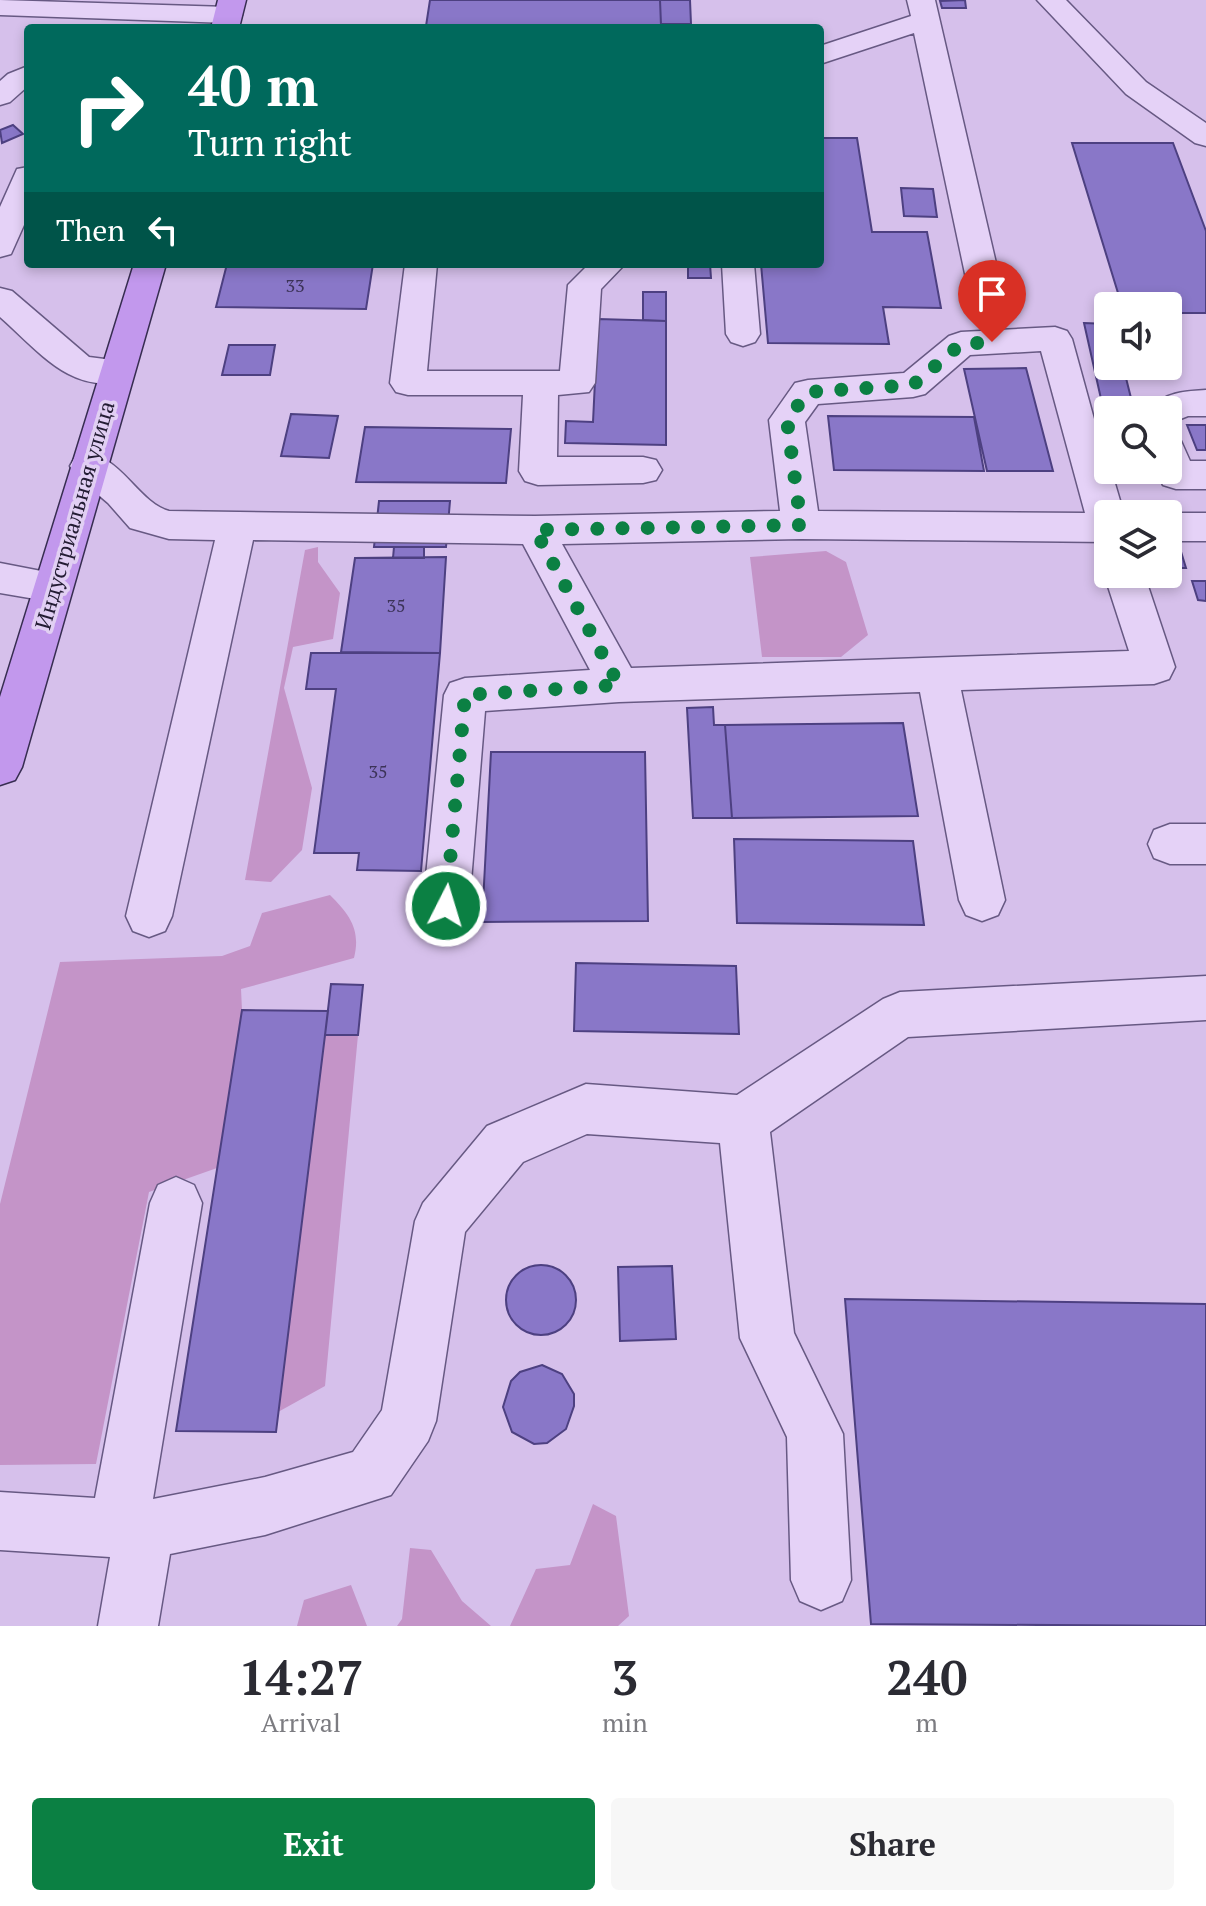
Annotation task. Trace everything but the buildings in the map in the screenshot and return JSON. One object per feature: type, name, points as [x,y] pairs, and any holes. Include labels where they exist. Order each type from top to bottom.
[{"type":"main road","name":"Индустриальная улица","points":[[0,767],[149,268]]},
{"type":"lane","points":[[1051,0],[1136,88],[1206,137]]},
{"type":"lane","points":[[0,7],[78,4],[170,20],[228,14]]},
{"type":"lane","points":[[824,53],[924,10],[988,302]]},
{"type":"lane","points":[[0,96],[24,77]]},
{"type":"lane","points":[[0,247],[24,186]]},
{"type":"lane","points":[[421,268],[408,383],[577,383],[585,285],[604,268]]},
{"type":"lane","points":[[738,268],[743,334]]},
{"type":"lane","points":[[0,299],[80,368],[116,371]]},
{"type":"lane","points":[[801,525],[787,420],[808,392],[913,385],[961,344],[1055,339],[1100,500]]},
{"type":"lane","points":[[541,383],[538,471],[643,470]]},
{"type":"lane","points":[[1182,404],[1206,403]]},
{"type":"lane","points":[[88,466],[121,493],[143,518],[169,525],[535,530],[801,525],[1094,527]]},
{"type":"lane","points":[[1182,475],[1206,475]]},
{"type":"lane","points":[[149,916],[237,526]]},
{"type":"lane","points":[[1182,527],[1206,527]]},
{"type":"lane","points":[[535,530],[619,685]]},
{"type":"lane","points":[[0,578],[53,587]]},
{"type":"lane","points":[[446,906],[465,695],[619,685],[1154,667],[1129,588]]},
{"type":"lane","points":[[937,674],[982,900]]},
{"type":"lane","points":[[0,1521],[132,1529],[265,1506],[371,1475],[408,1421],[441,1221],[505,1144],[586,1109],[743,1120],[900,1015],[1206,998]]},
{"type":"lane","points":[[743,1120],[767,1338],[815,1434],[821,1580]]},
{"type":"lane","points":[[128,1626],[132,1529],[176,1203]]},
{"type":"shaded area","points":[[318,547],[318,562],[340,593],[333,639],[293,647],[284,688],[312,788],[302,850],[271,882],[245,880],[305,550]]},
{"type":"shaded area","points":[[826,551],[846,562],[868,635],[841,657],[762,657],[750,557]]},
{"type":"shaded area","points":[[330,895],[343,909],[355,931],[354,958],[241,989],[242,1010],[217,1168],[149,1192],[96,1464],[0,1465],[0,1204],[60,962],[222,956],[250,946],[262,913]]},
{"type":"shaded area","points":[[325,1035],[358,1035],[325,1386],[278,1412]]},
{"type":"shaded area","points":[[593,1504],[616,1516],[629,1616],[618,1626],[510,1626],[536,1569],[570,1565]]},
{"type":"shaded area","points":[[410,1548],[431,1550],[462,1601],[491,1626],[397,1626],[402,1619]]},
{"type":"shaded area","points":[[351,1585],[367,1626],[297,1626],[304,1600]]},
{"type":"route","points":[[446,906],[465,695],[619,685],[535,530],[801,525],[787,420],[808,392],[913,385],[961,344],[992,342]]}]
